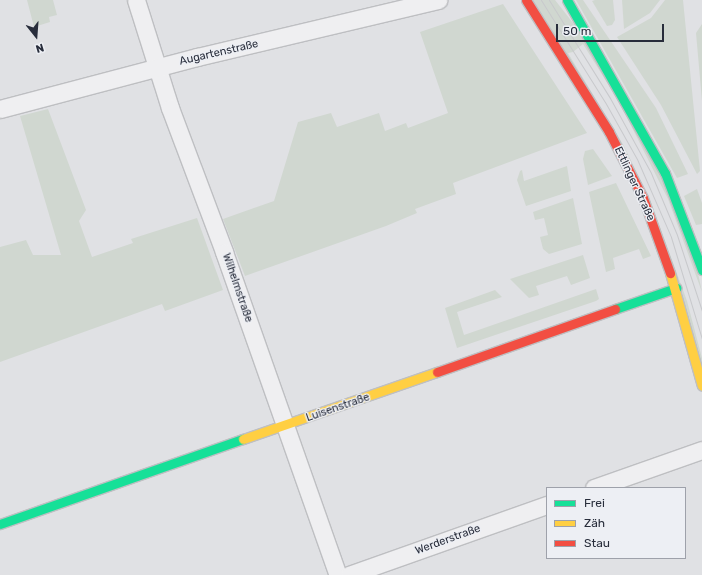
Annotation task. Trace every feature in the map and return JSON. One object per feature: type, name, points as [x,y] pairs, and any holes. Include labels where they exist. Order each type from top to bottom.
[{"type":"main road","name":"Ettlinger Straße","points":[[526,0],[622,154],[651,217],[676,288],[702,386]]},
{"type":"main road","points":[[567,0],[665,173],[702,270]]},
{"type":"main road","name":"Luisenstraße","points":[[0,524],[286,426],[676,288]]},
{"type":"street","name":"Wilhelmstraße","points":[[136,0],[156,68],[286,426],[338,575]]},
{"type":"street","name":"Augartenstraße","points":[[0,109],[156,68],[438,0]]},
{"type":"street","points":[[597,487],[702,450]]},
{"type":"street","name":"Werderstraße","points":[[349,575],[546,505]]},
{"type":"shaded area","points":[[27,0],[53,0],[57,15],[49,17],[50,22],[34,27]]},
{"type":"shaded area","points":[[532,0],[555,0],[577,28],[626,110],[667,189],[696,264],[702,292],[668,199],[619,102],[583,44],[573,52],[568,53],[624,146],[652,205],[687,301],[702,358],[702,369],[679,284],[649,203],[611,127]]},
{"type":"shaded area","points":[[576,0],[583,0],[656,108],[688,174],[677,178]]},
{"type":"shaded area","points":[[613,0],[615,20],[612,25],[607,26],[592,1]]},
{"type":"shaded area","points":[[622,0],[660,0],[650,13],[624,29]]},
{"type":"shaded area","points":[[665,0],[683,0],[700,171],[697,174],[661,105],[617,37],[651,18]]},
{"type":"shaded area","points":[[503,4],[587,133],[453,183],[456,194],[415,209],[417,213],[386,226],[245,276],[223,219],[274,201],[298,122],[331,113],[337,127],[379,113],[385,131],[406,123],[408,128],[448,113],[420,32]]},
{"type":"shaded area","points":[[702,24],[702,101],[696,33]]},
{"type":"shaded area","points":[[48,109],[86,210],[79,221],[92,257],[133,243],[131,239],[197,218],[223,290],[165,311],[162,304],[0,362],[0,247],[26,240],[33,255],[61,255],[20,116]]},
{"type":"shaded area","points":[[593,149],[612,176],[588,185],[583,159],[585,151]]},
{"type":"shaded area","points":[[567,166],[571,191],[526,206],[517,180],[520,171],[522,170],[524,181]]},
{"type":"shaded area","points":[[616,183],[651,256],[643,259],[639,249],[613,258],[615,269],[606,272],[589,192]]},
{"type":"shaded area","points":[[697,189],[702,203],[702,224],[696,225],[684,196]]},
{"type":"shaded area","points":[[573,198],[582,244],[549,254],[543,249],[540,237],[548,235],[544,218],[535,220],[533,212]]},
{"type":"shaded area","points":[[583,255],[590,278],[571,285],[567,276],[536,286],[539,295],[529,298],[510,279]]},
{"type":"shaded area","points":[[596,289],[599,299],[596,301],[457,348],[445,308],[495,290],[502,297],[457,312],[464,335]]},
{"type":"tram line","points":[[541,0],[605,102],[637,159],[671,237],[702,339]]},
{"type":"tram line","points":[[549,0],[610,98],[651,173],[677,235],[702,311]]},
{"type":"traffic: fast","points":[[567,0],[665,173],[702,270]]},
{"type":"traffic: fast","points":[[615,309],[676,288]]},
{"type":"traffic: fast","points":[[0,524],[243,439]]},
{"type":"traffic: slow","points":[[670,273],[702,386]]},
{"type":"traffic: slow","points":[[243,439],[437,372]]},
{"type":"traffic: jam","points":[[526,0],[609,132],[643,198],[670,273]]},
{"type":"traffic: jam","points":[[437,372],[615,309]]}]
